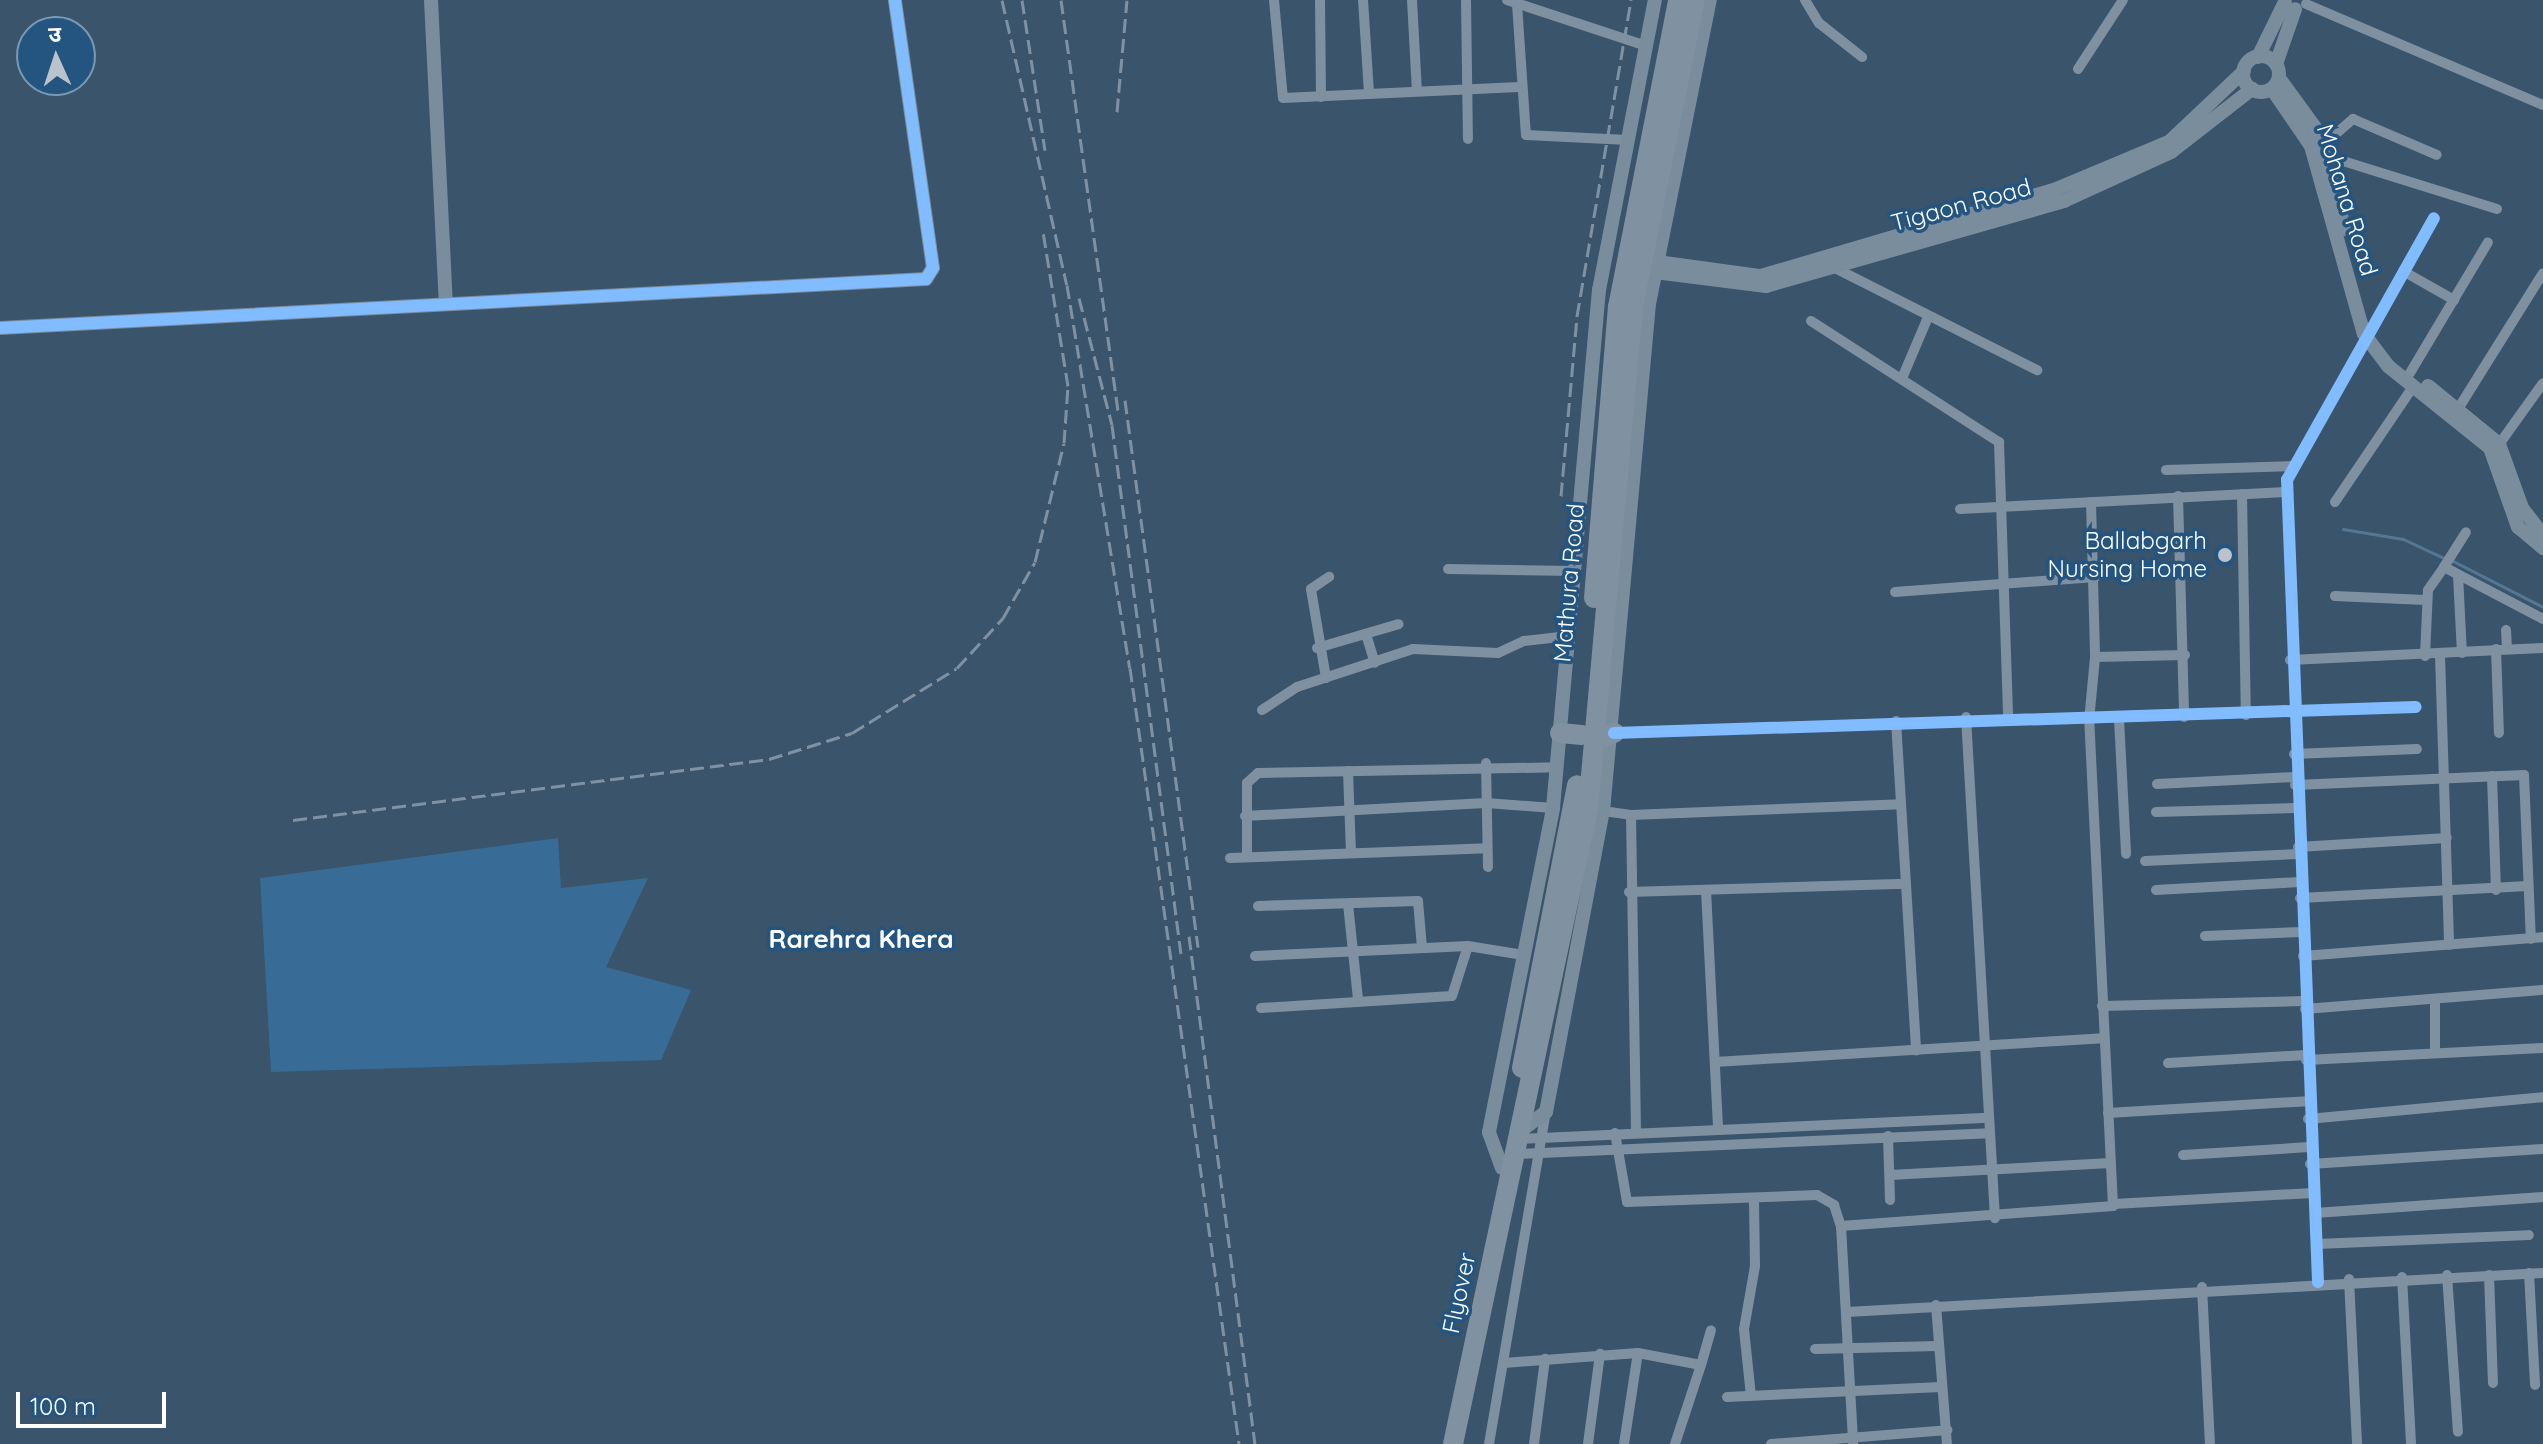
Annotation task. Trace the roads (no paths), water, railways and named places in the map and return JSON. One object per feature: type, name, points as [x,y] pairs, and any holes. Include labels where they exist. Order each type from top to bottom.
[{"type":"highway","name":"Mathura Road","points":[[1520,1141],[1590,838],[1628,251],[1678,0]]},
{"type":"highway","name":"Mathura Road","points":[[1620,380],[1695,0]]},
{"type":"highway","points":[[1560,733],[1597,737]]},
{"type":"highway","name":"Mathura Road","points":[[1502,1179],[1575,803],[1597,737]]},
{"type":"highway","name":"Flyover","points":[[1446,1444],[1502,1179],[1520,1141]]},
{"type":"highway","name":"Flyover","points":[[1453,1444],[1502,1179]]},
{"type":"street","points":[[431,0],[446,302]]},
{"type":"street","points":[[0,328],[931,277],[895,0]]},
{"type":"street","points":[[1274,0],[1281,96],[1321,97],[1519,87]]},
{"type":"street","points":[[1320,0],[1321,97]]},
{"type":"street","points":[[1363,0],[1369,94]]},
{"type":"street","points":[[1412,0],[1417,91]]},
{"type":"street","points":[[1466,0],[1468,139]]},
{"type":"street","points":[[1502,1179],[1489,1132],[1553,808],[1599,290],[1655,0]]},
{"type":"street","points":[[1489,1444],[1590,838],[1603,811],[1597,737],[1656,267],[1710,0]]},
{"type":"street","points":[[1805,0],[1819,23],[1862,57]]},
{"type":"street","points":[[2078,69],[2123,0]]},
{"type":"street","points":[[1628,140],[1526,135],[1512,2],[1646,46]]},
{"type":"street","points":[[2276,77],[2258,57],[2296,3]]},
{"type":"street","points":[[2244,71],[2252,89],[2276,77],[2296,3]]},
{"type":"street","points":[[2296,3],[2543,105]]},
{"type":"street","name":"Tigaon Road","points":[[1656,267],[1761,276],[2024,206],[2169,142],[2258,57]]},
{"type":"street","name":"Mohana Road","points":[[2276,77],[2325,151],[2367,329]]},
{"type":"street","name":"Mohana Road","points":[[2276,77],[2311,146],[2367,329],[2412,380],[2496,449]]},
{"type":"street","name":"Tigaon Road","points":[[1656,267],[1749,287],[1833,267],[2024,206],[2171,152],[2252,89]]},
{"type":"street","points":[[2437,155],[2353,119],[2325,151],[2497,209]]},
{"type":"street","points":[[2318,1282],[2309,1147],[2286,492],[2292,466],[2367,329],[2434,218]]},
{"type":"street","points":[[2335,502],[2412,380],[2488,242]]},
{"type":"street","points":[[1833,267],[2037,370]]},
{"type":"street","points":[[2403,271],[2454,300]]},
{"type":"street","points":[[2458,409],[2543,273]]},
{"type":"street","points":[[1903,376],[1928,317]]},
{"type":"street","points":[[1811,321],[1903,376],[1999,442],[2006,582],[2008,718]]},
{"type":"street","name":"Mohana Road","points":[[2412,380],[2458,409],[2496,449],[2522,508],[2543,535]]},
{"type":"street","points":[[2543,383],[2496,449],[2518,527],[2543,548]]},
{"type":"street","points":[[2166,470],[2292,466]]},
{"type":"street","points":[[1960,509],[2286,492]]},
{"type":"street","points":[[2242,494],[2246,715]]},
{"type":"street","points":[[2178,496],[2185,655],[2184,717]]},
{"type":"street","points":[[2091,502],[2095,657],[2089,721],[2103,1038],[2114,1204]]},
{"type":"street","points":[[2425,656],[2426,600],[2466,532]]},
{"type":"street","points":[[2444,567],[2543,619]]},
{"type":"street","points":[[1448,569],[1574,571]]},
{"type":"street","points":[[2458,575],[2462,653]]},
{"type":"street","points":[[1326,678],[1317,648],[1311,589],[1329,577]]},
{"type":"street","points":[[1895,592],[2095,577]]},
{"type":"street","points":[[2335,596],[2426,600]]},
{"type":"street","points":[[1317,648],[1399,624]]},
{"type":"street","points":[[2499,733],[2501,649],[2506,630]]},
{"type":"street","points":[[1366,634],[1375,663]]},
{"type":"street","points":[[1262,710],[1326,678],[1413,649],[1498,653],[1524,641],[1569,636]]},
{"type":"street","points":[[2290,660],[2425,656],[2543,648]]},
{"type":"street","points":[[2095,657],[2185,655]]},
{"type":"street","points":[[2440,655],[2449,945]]},
{"type":"street","points":[[1597,737],[1966,717],[2089,721],[2416,707]]},
{"type":"street","points":[[1966,717],[1995,1218]]},
{"type":"street","points":[[2119,719],[2126,854]]},
{"type":"street","points":[[1896,721],[1916,1050]]},
{"type":"street","points":[[2294,754],[2417,749]]},
{"type":"street","points":[[1247,857],[1245,816],[1254,774],[1486,763],[1557,767]]},
{"type":"street","points":[[1486,763],[1488,867]]},
{"type":"street","points":[[1348,771],[1351,852]]},
{"type":"street","points":[[2157,784],[2524,775],[2531,939]]},
{"type":"street","points":[[2492,776],[2496,890]]},
{"type":"street","points":[[1245,816],[1486,803],[1553,808]]},
{"type":"street","points":[[1603,811],[1631,815],[1901,804]]},
{"type":"street","points":[[2156,812],[2296,808]]},
{"type":"street","points":[[1631,815],[1629,892],[1636,1132]]},
{"type":"street","points":[[2145,861],[2447,838]]},
{"type":"street","points":[[1230,858],[1487,848]]},
{"type":"street","points":[[2156,890],[2300,882]]},
{"type":"street","points":[[1629,892],[1906,884]]},
{"type":"street","points":[[2300,898],[2528,886]]},
{"type":"street","points":[[1706,890],[1718,1129]]},
{"type":"street","points":[[1258,906],[1418,901],[1422,948]]},
{"type":"street","points":[[1348,904],[1358,999]]},
{"type":"street","points":[[2205,936],[2302,932]]},
{"type":"street","points":[[2303,956],[2543,937]]},
{"type":"street","points":[[1255,956],[1468,946],[1523,955]]},
{"type":"street","points":[[1261,1008],[1358,999],[1452,996],[1468,946]]},
{"type":"street","points":[[2102,1006],[2304,1005],[2543,990]]},
{"type":"street","points":[[2435,999],[2435,1053]]},
{"type":"street","points":[[1715,1062],[2103,1038]]},
{"type":"street","points":[[2168,1063],[2543,1048]]},
{"type":"street","points":[[2308,1119],[2543,1097]]},
{"type":"street","points":[[2108,1113],[2308,1101]]},
{"type":"street","points":[[1520,1141],[1546,1112]]},
{"type":"street","points":[[1520,1141],[1615,1133],[1989,1118]]},
{"type":"street","points":[[1615,1133],[1627,1202],[1817,1195],[1834,1205],[1841,1226],[1853,1442]]},
{"type":"street","points":[[1520,1141],[1540,1152],[1615,1146],[1990,1133]]},
{"type":"street","points":[[1888,1136],[1890,1200]]},
{"type":"street","points":[[2183,1155],[2309,1147]]},
{"type":"street","points":[[2310,1164],[2543,1149]]},
{"type":"street","points":[[1890,1175],[2111,1163]]},
{"type":"street","points":[[1841,1226],[1995,1218],[2114,1204],[2313,1193]]},
{"type":"street","points":[[2315,1213],[2543,1197]]},
{"type":"street","points":[[1751,1396],[1744,1329],[1755,1266],[1754,1199]]},
{"type":"street","points":[[2317,1244],[2529,1235]]},
{"type":"street","points":[[2529,1273],[2535,1385]]},
{"type":"street","points":[[1847,1312],[2202,1287],[2543,1273]]},
{"type":"street","points":[[2447,1275],[2458,1432]]},
{"type":"street","points":[[2489,1275],[2493,1383]]},
{"type":"street","points":[[2402,1277],[2411,1444]]},
{"type":"street","points":[[2349,1279],[2357,1444]]},
{"type":"street","points":[[2202,1287],[2210,1444]]},
{"type":"street","points":[[1936,1305],[1947,1444]]},
{"type":"street","points":[[1675,1444],[1711,1330]]},
{"type":"street","points":[[1815,1349],[1938,1346]]},
{"type":"street","points":[[1504,1363],[1638,1353],[1701,1365]]},
{"type":"street","points":[[1624,1444],[1638,1353]]},
{"type":"street","points":[[1588,1444],[1600,1354]]},
{"type":"street","points":[[1534,1444],[1545,1359]]},
{"type":"street","points":[[1727,1397],[1941,1387]]},
{"type":"street","points":[[1771,1444],[1853,1442],[1947,1430]]},
{"type":"waterway","points":[[2343,529],[2403,539],[2446,559]]},
{"type":"waterway","points":[[2453,561],[2543,607]]},
{"type":"railway","points":[[1002,0],[1067,285],[1130,668],[1239,1444]]},
{"type":"railway","points":[[1022,0],[1045,150]]},
{"type":"railway","points":[[1061,0],[1118,413]]},
{"type":"railway","points":[[1117,112],[1127,0]]},
{"type":"railway","points":[[1561,496],[1577,316],[1631,0]]},
{"type":"railway","points":[[293,820],[769,759],[852,733],[957,668],[1003,618],[1035,562],[1064,443],[1068,386],[1043,231]]},
{"type":"railway","points":[[1079,298],[1112,425],[1181,954]]},
{"type":"railway","points":[[1125,400],[1198,947]]},
{"type":"railway","points":[[1189,936],[1255,1444]]},
{"type":"place","name":"Ballabgarh Nursing Home","points":[[2225,555]]},
{"type":"district","name":"Rarehra Khera","points":[[861,939]]}]
